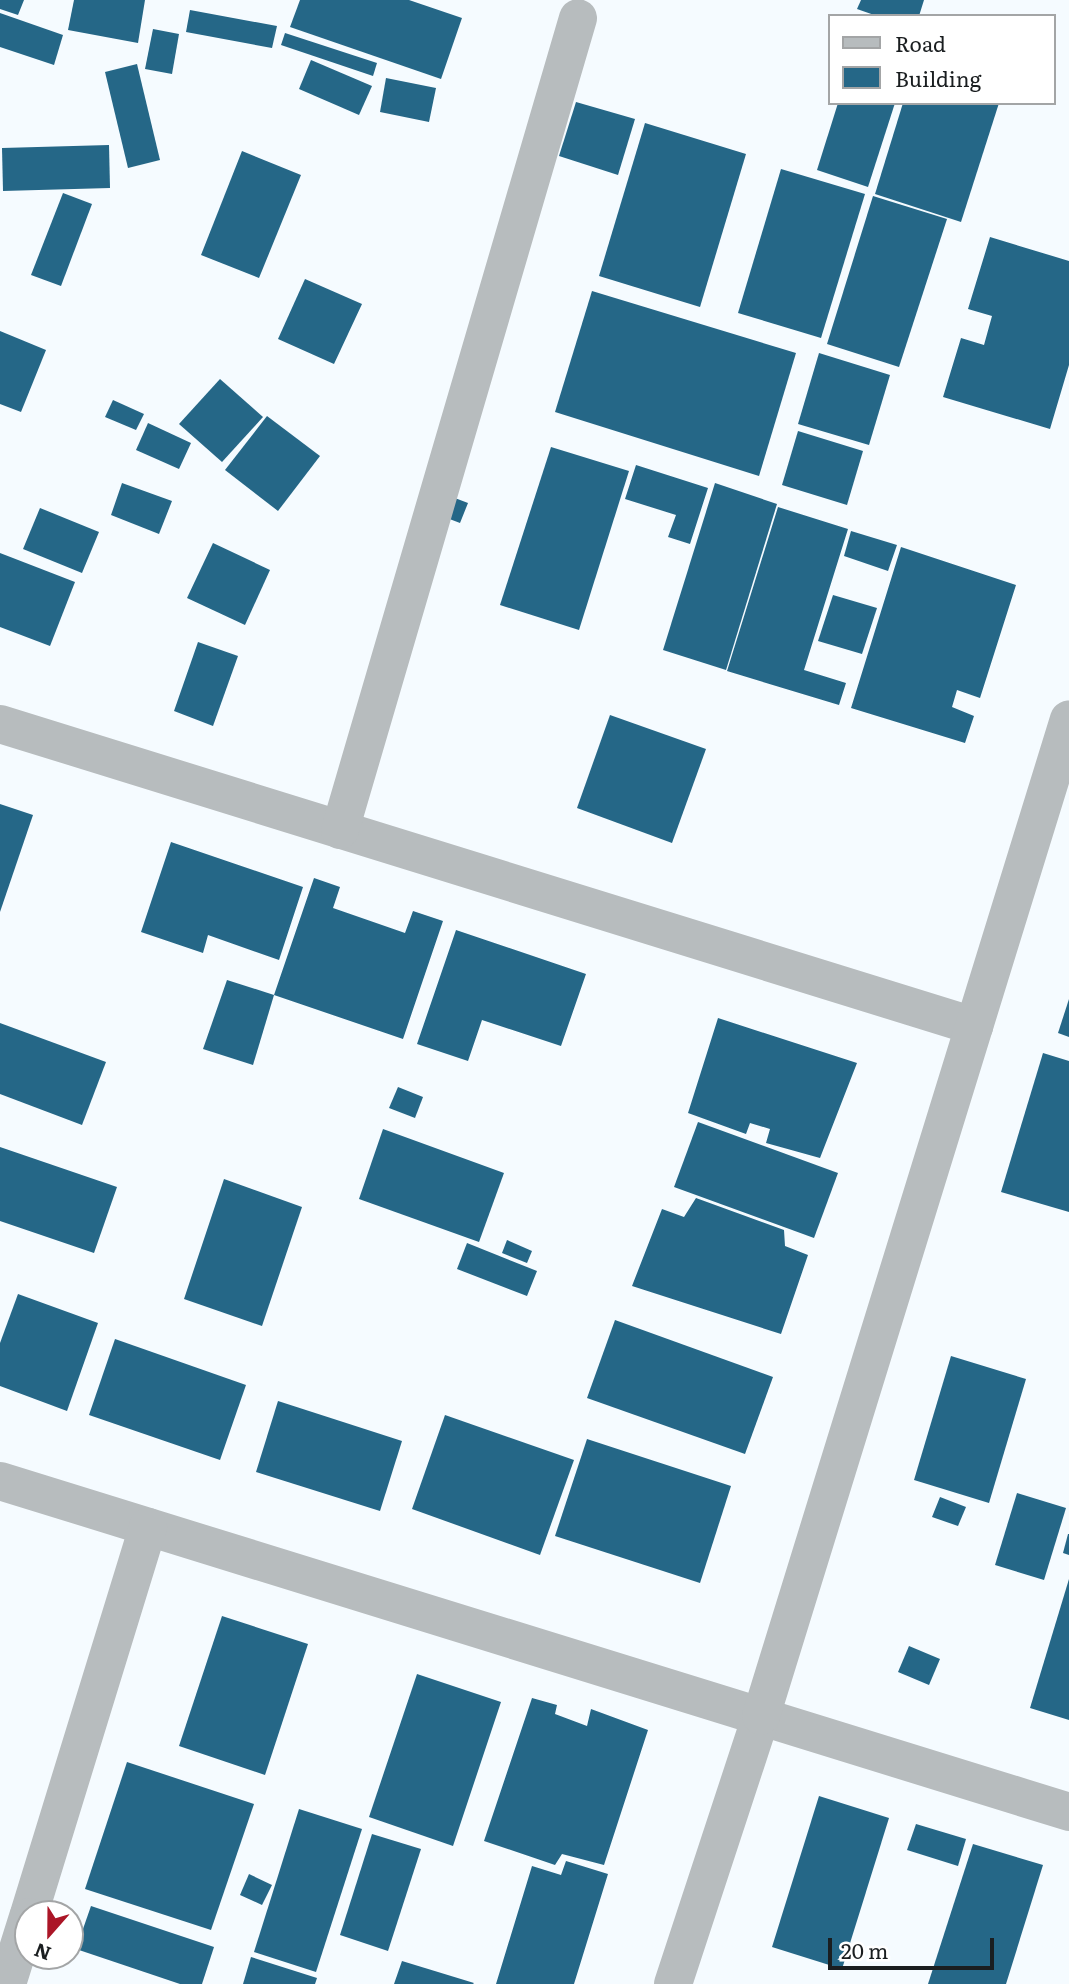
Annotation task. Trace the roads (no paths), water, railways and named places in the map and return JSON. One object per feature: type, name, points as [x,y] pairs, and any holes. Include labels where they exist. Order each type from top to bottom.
[{"type":"street","points":[[340,830],[578,18]]},
{"type":"street","points":[[673,1984],[761,1716],[1069,719]]},
{"type":"street","points":[[0,724],[975,1026]]},
{"type":"street","points":[[0,1481],[1069,1812]]},
{"type":"street","points":[[33,1900],[148,1527]]},
{"type":"street","points":[[7,1984],[14,1961]]}]
